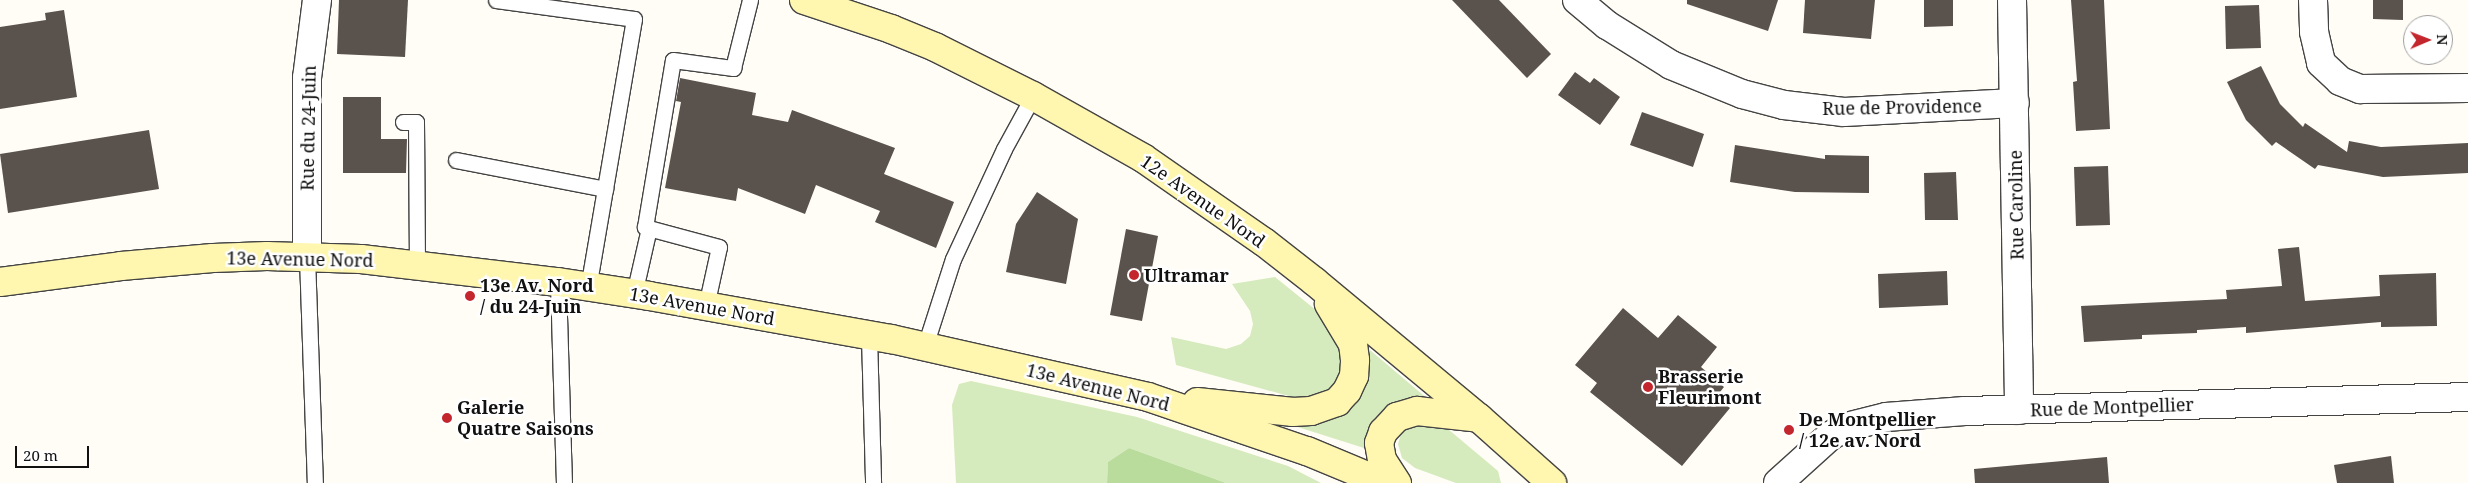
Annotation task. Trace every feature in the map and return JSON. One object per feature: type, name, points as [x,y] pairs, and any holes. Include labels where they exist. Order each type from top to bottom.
[{"type":"main road","name":"12e Avenue Nord","points":[[804,0],[891,29],[935,47],[1033,96],[1143,158],[1264,242],[1315,282],[1478,418],[1552,483]]},
{"type":"main road","name":"13e Avenue Nord","points":[[0,282],[121,266],[213,258],[308,257],[417,264],[588,286],[925,346],[1148,397],[1307,450],[1348,474],[1384,483]]},
{"type":"main road","points":[[1148,397],[1293,412],[1311,412],[1336,402],[1347,391],[1354,376],[1353,344],[1315,282]]},
{"type":"main road","points":[[1397,483],[1382,460],[1379,444],[1382,432],[1397,417],[1417,411],[1478,418]]},
{"type":"street","name":"Rue du 24-Juin","points":[[308,257],[307,78],[316,0]]},
{"type":"street","name":"Rue de Providence","points":[[1577,0],[1607,25],[1671,65],[1742,94],[1784,105],[1844,112],[2015,103]]},
{"type":"street","name":"Rue Caroline","points":[[2012,0],[2019,410]]},
{"type":"street","points":[[2313,0],[2314,32],[2321,63],[2340,81],[2360,89],[2468,88]]},
{"type":"street","name":"Rue de Montpellier","points":[[1778,483],[1830,436],[1859,424],[1886,417],[2019,410],[2468,396]]},
{"type":"lane","points":[[496,0],[634,19],[588,286]]},
{"type":"lane","points":[[706,306],[719,247],[645,227],[673,60],[732,68],[750,0]]},
{"type":"lane","points":[[925,346],[953,259],[1004,149],[1033,96]]},
{"type":"lane","points":[[403,122],[416,122],[417,264]]},
{"type":"lane","points":[[456,160],[605,189]]},
{"type":"lane","points":[[634,294],[649,228]]},
{"type":"lane","points":[[308,257],[315,483]]},
{"type":"lane","points":[[558,282],[564,483]]},
{"type":"lane","points":[[869,336],[873,483]]},
{"type":"green space","points":[[1275,277],[1322,315],[1344,352],[1344,367],[1336,386],[1323,395],[1296,398],[1176,365],[1171,337],[1226,349],[1241,344],[1250,336],[1253,324],[1250,311],[1232,284]]},
{"type":"green space","points":[[1364,345],[1429,400],[1389,409],[1372,424],[1364,448],[1285,423],[1310,424],[1333,419],[1361,397],[1365,384]]},
{"type":"green space","points":[[971,381],[1137,417],[1288,466],[1321,483],[1226,483],[1129,448],[1108,462],[1107,483],[956,483],[952,405],[959,384]]},
{"type":"green space","points":[[1436,419],[1498,471],[1501,483],[1456,483],[1415,468],[1402,458],[1398,444],[1403,427]]},
{"type":"green space","points":[[1129,448],[1226,483],[1107,483],[1108,462]]},
{"type":"building","points":[[339,0],[408,0],[405,57],[337,54]]},
{"type":"building","points":[[1452,0],[1499,0],[1551,54],[1527,78]]},
{"type":"building","points":[[1687,0],[1778,0],[1768,31],[1687,4]]},
{"type":"building","points":[[1805,0],[1875,0],[1871,39],[1803,33]]},
{"type":"building","points":[[1924,0],[1953,0],[1953,26],[1924,27]]},
{"type":"building","points":[[2071,0],[2104,0],[2110,129],[2076,131],[2073,82],[2077,81]]},
{"type":"building","points":[[2373,0],[2403,0],[2403,20],[2373,19]]},
{"type":"building","points":[[2259,5],[2261,48],[2226,49],[2225,6]]},
{"type":"building","points":[[64,10],[77,97],[0,109],[0,27],[46,20],[45,13]]},
{"type":"building","points":[[2261,66],[2280,104],[2303,127],[2305,123],[2347,152],[2349,141],[2381,147],[2468,143],[2468,173],[2383,177],[2318,165],[2315,169],[2276,142],[2272,146],[2246,120],[2227,82]]},
{"type":"building","points":[[1575,72],[1590,83],[1594,78],[1620,97],[1600,125],[1558,95]]},
{"type":"building","points":[[680,78],[756,93],[752,115],[788,122],[792,110],[895,148],[884,174],[954,202],[936,248],[875,222],[880,211],[816,185],[805,214],[738,188],[736,201],[665,188],[681,102],[676,101]]},
{"type":"building","points":[[343,97],[381,97],[381,139],[407,139],[406,173],[343,173]]},
{"type":"building","points":[[1642,112],[1704,134],[1693,167],[1630,145]]},
{"type":"building","points":[[149,130],[159,189],[8,213],[0,154]]},
{"type":"building","points":[[1735,145],[1825,159],[1825,155],[1869,156],[1869,193],[1795,192],[1730,182]]},
{"type":"building","points":[[2108,166],[2110,225],[2076,226],[2074,167]]},
{"type":"building","points":[[1956,172],[1958,220],[1925,220],[1924,173]]},
{"type":"building","points":[[1037,192],[1078,219],[1066,284],[1006,272],[1016,224]]},
{"type":"building","points":[[1126,229],[1158,236],[1142,321],[1110,315]]},
{"type":"building","points":[[2299,247],[2305,301],[2380,296],[2379,275],[2436,273],[2437,326],[2381,327],[2381,322],[2246,333],[2246,327],[2197,330],[2197,333],[2142,335],[2142,339],[2084,342],[2081,306],[2227,299],[2226,290],[2282,286],[2278,249]]},
{"type":"building","points":[[1947,271],[1948,305],[1879,308],[1878,274]]},
{"type":"building","points":[[1623,308],[1658,338],[1678,315],[1717,347],[1701,367],[1724,387],[1716,397],[1730,408],[1682,466],[1590,392],[1597,383],[1575,365]]},
{"type":"building","points":[[2391,456],[2394,483],[2337,483],[2334,465]]},
{"type":"building","points":[[2107,457],[2109,483],[1975,483],[1974,469]]},
{"type":"place","name":"Ultramar","points":[[1134,275]]},
{"type":"place","name":"13e Av. Nord / du 24-Juin","points":[[470,296]]},
{"type":"place","name":"Brasserie Fleurimont","points":[[1648,387]]},
{"type":"place","name":"Galerie Quatre Saisons","points":[[447,418]]},
{"type":"place","name":"De Montpellier / 12e av. Nord","points":[[1789,430]]}]
